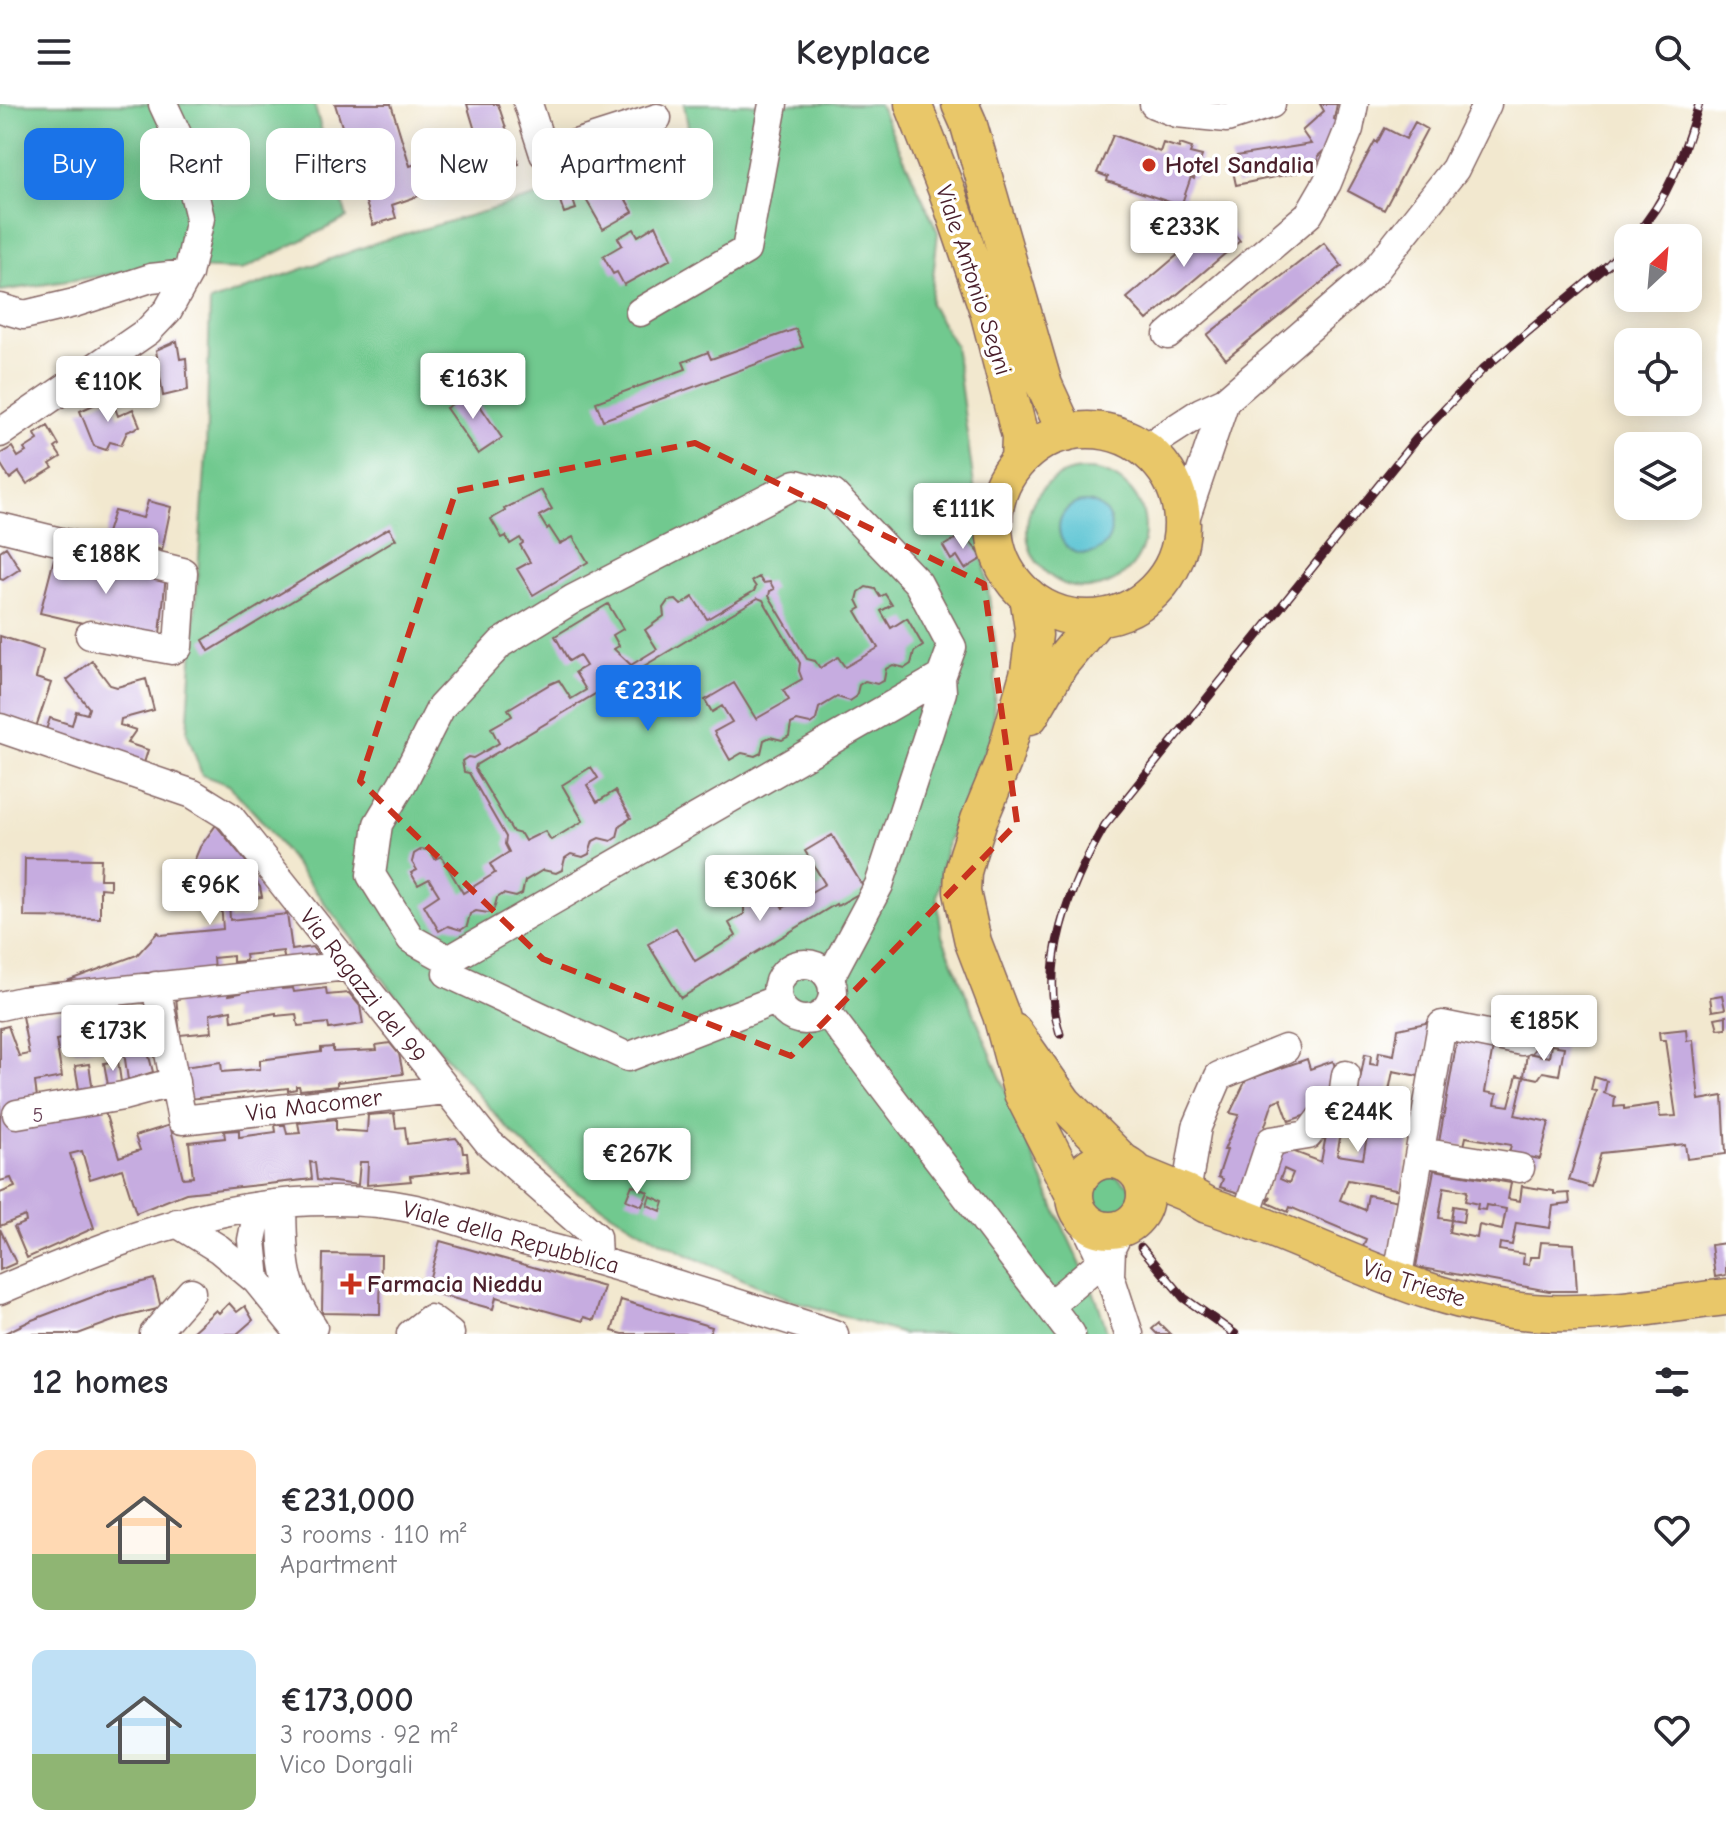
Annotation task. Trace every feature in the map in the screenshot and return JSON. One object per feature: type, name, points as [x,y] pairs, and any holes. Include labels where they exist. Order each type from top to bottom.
[{"type":"main road","name":"Viale Antonio Segni","points":[[913,104],[988,311],[1020,436],[1019,460]]},
{"type":"main road","name":"Viale Antonio Segni","points":[[960,104],[968,122],[1044,385],[1066,433]]},
{"type":"main road","points":[[1086,430],[1106,432],[1126,438],[1144,449],[1173,482],[1180,503],[1183,525],[1176,558],[1159,587],[1131,608],[1098,618],[1073,617],[1049,610],[1028,596],[1007,571],[995,540],[994,519],[998,497],[1007,477],[1019,460],[1033,448],[1066,433],[1086,430]]},
{"type":"main road","points":[[1001,1015],[1064,1103],[1130,1168],[1145,1192],[1144,1203],[1127,1224],[1099,1228],[1078,1206],[1022,1093],[1001,1015],[973,942],[962,892],[963,872],[1003,762],[1029,671],[1034,635],[1028,596]]},
{"type":"main road","points":[[1003,762],[1060,664],[1098,618]]},
{"type":"main road","points":[[1078,1206],[1078,1179],[1090,1166],[1107,1160],[1130,1168]]},
{"type":"main road","name":"Via Trieste","points":[[1130,1168],[1197,1199],[1397,1281],[1483,1305],[1548,1313],[1605,1311],[1726,1297]]},
{"type":"main road","name":"Via Trieste","points":[[1127,1224],[1158,1209],[1197,1199]]},
{"type":"street","points":[[0,433],[148,331],[168,310],[188,274],[200,218],[183,147],[163,104]]},
{"type":"street","points":[[528,104],[544,154],[657,118]]},
{"type":"street","points":[[640,312],[746,250],[773,104]]},
{"type":"street","points":[[1154,104],[1177,113],[1227,118],[1271,104]]},
{"type":"street","points":[[1168,335],[1309,214],[1327,183],[1349,129],[1354,104]]},
{"type":"street","points":[[1144,449],[1201,412],[1225,401],[1373,273],[1455,169],[1487,104]]},
{"type":"street","points":[[0,308],[24,315],[74,303],[151,278],[188,274]]},
{"type":"street","points":[[1183,525],[1225,401]]},
{"type":"street","points":[[449,960],[411,939],[371,875],[378,824],[441,707],[501,643],[573,599],[796,484],[833,494],[918,583],[952,647],[941,677],[942,692],[879,885],[830,977]]},
{"type":"street","points":[[0,527],[183,572],[178,647],[172,650],[90,635]]},
{"type":"street","points":[[449,960],[941,677]]},
{"type":"street","name":"Via Ragazzi del 99","points":[[0,728],[193,794],[230,817],[489,1143],[596,1237],[597,1258]]},
{"type":"street","points":[[449,960],[447,973],[628,1057],[778,999]]},
{"type":"street","points":[[798,964],[816,966],[830,977],[834,995],[826,1011],[812,1020],[803,1021],[787,1014],[778,999],[777,990],[783,974],[798,964]]},
{"type":"street","points":[[0,1006],[22,1001],[347,966]]},
{"type":"street","points":[[17,1114],[123,1096],[175,1082],[156,986]]},
{"type":"street","points":[[826,1011],[1071,1334]]},
{"type":"street","points":[[1397,1281],[1442,1025],[1522,1041]]},
{"type":"street","points":[[1197,1199],[1197,1127],[1219,1076],[1285,1049]]},
{"type":"street","points":[[1245,1219],[1271,1141],[1308,1135],[1320,1119],[1341,1110],[1346,1075]]},
{"type":"street","name":"Via Macomer","points":[[175,1082],[182,1120],[445,1090]]},
{"type":"street","points":[[1420,1152],[1520,1168]]},
{"type":"street","name":"Viale della Repubblica","points":[[0,1290],[103,1246],[177,1223],[270,1205],[355,1202],[406,1207],[531,1243],[597,1258],[834,1334]]},
{"type":"street","points":[[256,1280],[252,1240],[270,1205]]},
{"type":"street","points":[[270,1205],[284,1270],[298,1309],[318,1334]]},
{"type":"street","points":[[1078,1206],[1130,1330]]},
{"type":"street","points":[[177,1223],[216,1246],[256,1280],[300,1334]]},
{"type":"street","points":[[1050,1305],[1106,1268],[1111,1248],[1127,1224]]},
{"type":"street","points":[[154,1334],[191,1292]]},
{"type":"street","points":[[411,1334],[430,1319],[450,1334]]},
{"type":"highlighted area","points":[[695,443],[984,584],[1017,823],[791,1056],[543,959],[360,781],[456,491]]},
{"type":"green space","points":[[0,104],[314,104],[321,128],[266,128],[266,200],[342,200],[347,218],[242,270],[161,267],[0,291]]},
{"type":"green space","points":[[684,104],[879,104],[938,232],[930,304],[955,345],[997,656],[992,734],[946,846],[937,897],[942,936],[1054,1207],[1097,1300],[1108,1334],[903,1334],[788,1299],[681,1252],[568,1186],[507,1128],[416,1022],[261,820],[229,785],[202,775],[187,732],[206,455],[210,302],[381,241],[532,198],[713,200],[713,128],[688,128]]},
{"type":"green space","points":[[1086,470],[1109,474],[1128,487],[1141,506],[1145,529],[1141,552],[1128,571],[1109,584],[1086,588],[1063,584],[1044,571],[1031,552],[1027,529],[1031,506],[1044,487],[1063,474]]},
{"type":"green space","points":[[1107,1169],[1134,1189],[1131,1205],[1114,1217],[1092,1211],[1086,1188],[1094,1175]]},
{"type":"water","points":[[1085,502],[1103,510],[1111,528],[1103,546],[1085,554],[1067,546],[1059,528],[1067,510]]},
{"type":"building","points":[[335,104],[391,104],[411,166],[411,199],[392,205],[396,218],[373,225],[365,200],[395,200],[395,128],[343,128]]},
{"type":"building","points":[[467,104],[498,104],[506,128],[474,128]]},
{"type":"building","points":[[1320,104],[1337,104],[1334,119],[1339,122],[1341,135],[1318,156],[1319,168],[1236,185],[1230,157],[1311,144],[1302,131],[1324,111]]},
{"type":"building","points":[[1415,122],[1427,129],[1384,210],[1348,191],[1385,128],[1406,139]]},
{"type":"building","name":"Hotel Sandalia","points":[[1113,135],[1160,152],[1163,143],[1179,148],[1180,144],[1192,148],[1190,153],[1202,156],[1181,206],[1107,181],[1108,177],[1097,173]]},
{"type":"building","points":[[573,200],[576,209],[564,213],[560,201]]},
{"type":"building","points":[[586,200],[626,200],[633,212],[603,229]]},
{"type":"building","points":[[1221,218],[1240,241],[1147,320],[1127,298]]},
{"type":"building","points":[[656,225],[671,259],[624,285],[617,272],[613,274],[603,256],[622,245],[618,238],[634,229],[638,236]]},
{"type":"building","points":[[1324,243],[1342,266],[1226,359],[1207,335]]},
{"type":"building","points":[[796,329],[803,347],[603,420],[596,402],[686,369],[683,362],[708,352],[711,359]]},
{"type":"building","points":[[177,341],[180,359],[186,358],[188,390],[163,396],[156,350]]},
{"type":"building","points":[[457,389],[464,400],[472,394],[502,438],[478,454],[446,408],[452,404],[446,396]]},
{"type":"building","points":[[111,397],[118,416],[133,409],[140,426],[127,432],[121,445],[110,442],[106,450],[94,446],[80,411]]},
{"type":"building","points":[[48,426],[59,445],[55,448],[61,457],[50,464],[53,468],[27,484],[19,472],[10,479],[0,463],[0,454],[12,447],[18,457],[38,440],[35,434]]},
{"type":"building","points":[[541,490],[552,509],[539,516],[547,529],[549,527],[560,544],[573,537],[588,562],[533,595],[517,569],[530,562],[520,545],[523,543],[520,538],[510,544],[506,536],[502,538],[491,519]]},
{"type":"building","points":[[148,501],[171,507],[162,550],[106,536],[114,511],[143,518]]},
{"type":"building","points":[[389,528],[396,539],[209,651],[203,640]]},
{"type":"building","points":[[964,534],[983,558],[965,569],[957,556],[951,560],[943,546]]},
{"type":"building","points":[[6,547],[20,569],[3,580],[0,579],[0,551]]},
{"type":"building","points":[[90,556],[166,575],[160,634],[130,634],[40,613],[54,559],[87,568]]},
{"type":"building","points":[[759,577],[763,583],[770,582],[774,589],[769,596],[807,659],[815,661],[820,668],[838,657],[845,667],[878,648],[856,611],[861,608],[857,600],[859,592],[866,587],[875,589],[880,597],[885,594],[892,605],[881,611],[891,628],[907,618],[923,646],[914,652],[911,664],[905,668],[893,665],[886,669],[884,680],[877,684],[865,681],[859,685],[856,697],[850,701],[837,697],[819,708],[816,720],[810,724],[797,721],[791,724],[789,736],[782,740],[770,737],[764,740],[761,753],[755,756],[742,753],[730,760],[714,732],[732,722],[722,706],[712,712],[705,700],[734,683],[756,719],[789,700],[783,690],[802,679],[800,663],[763,600],[758,598],[634,672],[634,680],[629,686],[615,691],[607,687],[476,765],[475,769],[513,832],[521,834],[525,841],[545,831],[551,840],[583,821],[562,785],[591,767],[598,778],[587,785],[597,802],[615,791],[631,818],[620,825],[617,837],[611,841],[599,838],[593,841],[589,854],[583,857],[571,854],[565,858],[562,870],[556,873],[543,870],[525,881],[522,894],[516,897],[503,894],[488,913],[476,911],[470,914],[467,926],[461,930],[448,926],[439,931],[424,905],[439,895],[429,879],[418,885],[411,873],[417,870],[412,862],[414,854],[422,849],[431,851],[435,859],[441,856],[463,893],[495,873],[490,864],[509,852],[506,837],[469,773],[464,772],[462,761],[499,743],[491,728],[512,716],[508,709],[550,684],[559,680],[571,699],[586,690],[575,672],[586,666],[579,655],[569,661],[555,636],[608,604],[623,629],[613,635],[619,646],[614,649],[631,665],[657,649],[645,630],[664,616],[663,608],[668,601],[676,600],[681,605],[693,597],[707,619],[754,591],[756,587],[752,581]]},
{"type":"building","points":[[0,636],[43,650],[36,678],[51,683],[36,727],[0,715]]},
{"type":"building","points":[[92,661],[110,685],[117,687],[146,679],[154,710],[121,719],[120,725],[136,730],[127,743],[148,750],[144,763],[46,730],[50,718],[72,725],[76,711],[87,714],[89,708],[67,680]]},
{"type":"building","points":[[216,825],[249,865],[246,869],[260,887],[262,897],[229,901],[230,920],[287,914],[292,950],[312,947],[322,959],[285,963],[283,951],[245,955],[246,961],[233,962],[233,956],[213,958],[214,970],[67,986],[67,981],[137,955],[158,932],[161,935],[223,929],[221,902],[212,903],[210,873],[192,866],[200,847]]},
{"type":"building","points":[[832,835],[865,890],[836,904],[681,998],[648,944],[676,928],[695,961],[736,936],[729,923],[744,914],[744,903],[750,899],[759,905],[775,895],[783,908],[825,884],[805,851]]},
{"type":"building","points":[[25,858],[101,859],[100,879],[110,879],[110,889],[100,888],[100,918],[24,917]]},
{"type":"building","points":[[281,986],[282,989],[293,988],[294,992],[326,988],[327,995],[349,993],[360,1006],[363,1024],[329,1029],[328,1023],[298,1026],[296,1014],[276,1016],[276,1013],[232,1021],[231,1010],[210,1014],[212,1032],[180,1035],[176,997],[228,992],[229,995],[241,993],[241,990]]},
{"type":"building","points":[[1722,995],[1725,1009],[1712,1011],[1710,997]]},
{"type":"building","points":[[63,1010],[68,1038],[56,1040],[62,1077],[35,1082],[37,1098],[103,1106],[119,1157],[140,1150],[135,1136],[170,1125],[183,1178],[193,1177],[189,1142],[225,1138],[224,1131],[239,1130],[239,1137],[276,1132],[275,1125],[285,1125],[287,1134],[300,1133],[298,1123],[336,1119],[336,1130],[367,1132],[368,1115],[394,1113],[396,1128],[405,1127],[407,1144],[456,1138],[463,1153],[467,1153],[469,1170],[410,1176],[411,1181],[367,1185],[368,1162],[360,1162],[358,1185],[317,1180],[315,1163],[310,1162],[312,1179],[186,1193],[136,1213],[122,1169],[90,1179],[82,1151],[70,1154],[94,1228],[27,1258],[14,1227],[26,1222],[25,1216],[0,1226],[0,1193],[15,1187],[11,1178],[0,1181],[0,1028],[8,1026],[19,1056],[29,1054],[22,1016]]},
{"type":"building","points":[[108,1011],[110,1026],[117,1025],[118,1014],[129,1012],[132,1025],[141,1024],[143,1037],[138,1038],[140,1049],[147,1048],[153,1072],[128,1080],[123,1045],[75,1050],[70,1019]]},
{"type":"building","points":[[1726,1016],[1726,1028],[1718,1029],[1715,1018]]},
{"type":"building","points":[[1430,1022],[1423,1077],[1393,1071],[1386,1106],[1392,1108],[1391,1118],[1414,1116],[1401,1190],[1348,1180],[1340,1200],[1365,1210],[1368,1195],[1399,1201],[1388,1258],[1363,1247],[1366,1239],[1290,1207],[1288,1212],[1268,1203],[1271,1196],[1266,1200],[1279,1146],[1321,1162],[1328,1125],[1342,1127],[1337,1155],[1363,1159],[1369,1125],[1376,1126],[1376,1122],[1371,1117],[1345,1113],[1348,1100],[1356,1101],[1365,1054],[1371,1055],[1370,1064],[1377,1065],[1379,1052],[1394,1055],[1398,1029]],"holes":[[[1284,1169],[1293,1173],[1289,1183],[1280,1179]]]},
{"type":"building","points":[[1686,1029],[1687,1041],[1693,1040],[1699,1100],[1723,1096],[1726,1154],[1687,1159],[1685,1144],[1601,1153],[1591,1187],[1569,1180],[1596,1091],[1591,1090],[1594,1077],[1607,1081],[1604,1093],[1615,1097],[1614,1107],[1624,1106],[1624,1109],[1658,1104],[1660,1117],[1676,1116],[1665,1040],[1660,1040],[1659,1032]]},
{"type":"building","points":[[1457,1040],[1493,1047],[1485,1092],[1497,1094],[1495,1104],[1509,1106],[1517,1075],[1524,1077],[1515,1115],[1549,1122],[1540,1159],[1509,1153],[1511,1145],[1466,1137],[1464,1146],[1439,1142]]},
{"type":"building","points":[[390,1043],[399,1054],[403,1074],[337,1082],[337,1086],[300,1090],[296,1086],[296,1089],[288,1091],[288,1088],[189,1099],[182,1067],[221,1062],[222,1072],[260,1069],[260,1060],[321,1052],[321,1048],[333,1047],[333,1052],[377,1050],[376,1045]]},
{"type":"building","points":[[1551,1045],[1564,1047],[1559,1075],[1543,1072],[1538,1079],[1524,1076],[1527,1053],[1549,1057]]},
{"type":"building","points":[[1307,1059],[1310,1069],[1333,1061],[1339,1079],[1331,1082],[1338,1104],[1289,1121],[1281,1099],[1273,1102],[1242,1194],[1220,1187],[1223,1179],[1218,1177],[1227,1150],[1224,1150],[1239,1115],[1230,1113],[1246,1080]]},
{"type":"building","points":[[118,1061],[121,1082],[108,1085],[104,1063]]},
{"type":"building","points":[[89,1064],[93,1091],[80,1095],[75,1066]]},
{"type":"building","points":[[1434,1170],[1511,1183],[1508,1199],[1520,1201],[1522,1186],[1554,1191],[1554,1194],[1569,1193],[1570,1204],[1553,1206],[1550,1228],[1516,1223],[1512,1245],[1500,1243],[1499,1250],[1524,1254],[1523,1264],[1529,1265],[1530,1257],[1539,1257],[1541,1242],[1574,1244],[1577,1291],[1549,1291],[1416,1267]],"holes":[[[1444,1187],[1467,1191],[1465,1201],[1478,1204],[1477,1209],[1485,1210],[1486,1205],[1506,1209],[1502,1230],[1479,1225],[1477,1238],[1449,1232],[1451,1220],[1439,1218]]]},
{"type":"building","points":[[632,1185],[648,1192],[642,1206],[626,1200]]},
{"type":"building","points":[[650,1196],[664,1202],[661,1211],[647,1205]]},
{"type":"building","points":[[1453,1206],[1465,1208],[1463,1222],[1451,1220]]},
{"type":"building","points":[[0,1229],[16,1263],[0,1270]]},
{"type":"building","points":[[440,1241],[604,1287],[594,1320],[584,1317],[583,1321],[496,1297],[493,1309],[426,1291]]},
{"type":"building","points":[[1726,1243],[1726,1275],[1715,1277],[1711,1245]]},
{"type":"building","points":[[323,1254],[381,1255],[380,1314],[322,1313]]},
{"type":"building","points":[[154,1279],[161,1308],[121,1318],[78,1334],[3,1334],[111,1290]]},
{"type":"building","points":[[621,1300],[712,1327],[710,1334],[623,1334],[612,1331]]},
{"type":"building","points":[[229,1303],[237,1312],[245,1306],[253,1320],[237,1334],[190,1334],[216,1310],[219,1313]]},
{"type":"building","points":[[1159,1323],[1170,1334],[1157,1334],[1152,1329]]},
{"type":"railway","points":[[1645,224],[1666,191],[1681,158],[1699,104]]},
{"type":"railway","points":[[1060,1034],[1054,1007],[1055,953],[1069,900],[1105,825],[1416,439],[1483,369],[1614,259]]},
{"type":"railway","points":[[1141,1247],[1184,1298],[1235,1334]]},
{"type":"place","name":"Hotel Sandalia","points":[[1149,165]]},
{"type":"place","name":"Farmacia Nieddu","points":[[351,1284]]}]
